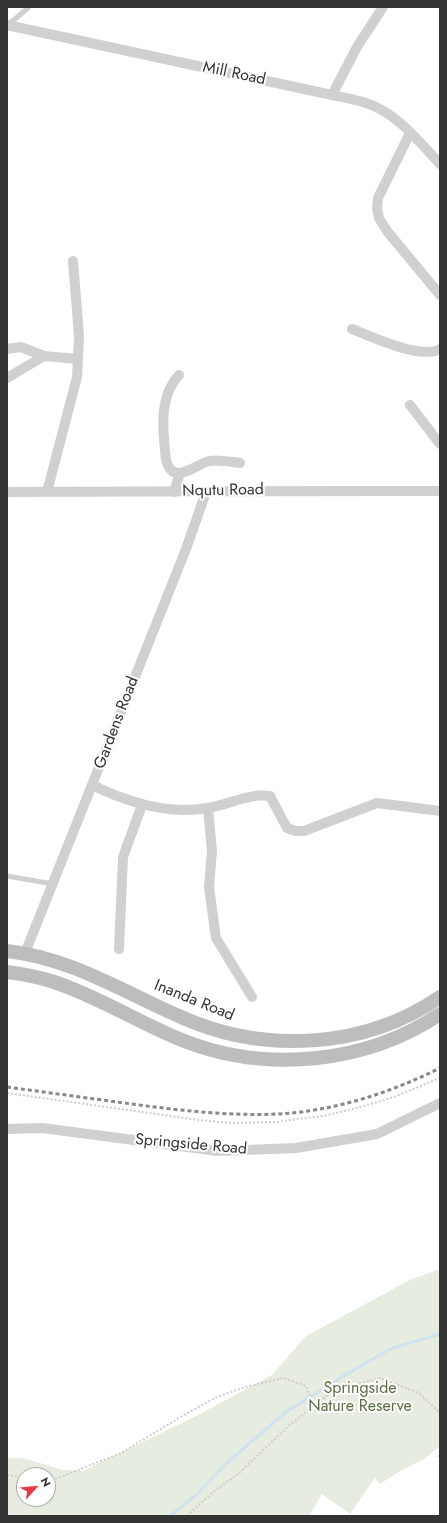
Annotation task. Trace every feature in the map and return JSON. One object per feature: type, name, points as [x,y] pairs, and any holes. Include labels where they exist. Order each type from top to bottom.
[{"type":"main road","name":"Inanda Road","points":[[7,951],[25,953],[63,963],[96,976],[156,1006],[208,1028],[248,1038],[279,1042],[320,1040],[361,1032],[390,1023],[406,1016],[440,996]]},
{"type":"main road","points":[[7,972],[39,978],[72,989],[187,1042],[224,1053],[254,1058],[283,1060],[322,1058],[368,1048],[404,1034],[440,1014]]},
{"type":"street","points":[[332,95],[357,47],[383,7]]},
{"type":"street","name":"Mill Road","points":[[7,25],[332,95],[374,106],[390,115],[440,164]]},
{"type":"street","points":[[410,133],[378,198],[377,208],[379,218],[387,231],[440,295]]},
{"type":"street","points":[[47,492],[77,377],[79,336],[73,261]]},
{"type":"street","points":[[352,329],[402,348],[436,352],[440,349]]},
{"type":"street","points":[[7,350],[21,347],[44,356],[78,359]]},
{"type":"street","points":[[7,378],[44,356]]},
{"type":"street","points":[[179,375],[173,382],[167,394],[162,416],[167,464],[179,476]]},
{"type":"street","points":[[410,405],[440,444]]},
{"type":"street","points":[[179,476],[211,460],[240,463]]},
{"type":"street","points":[[174,492],[179,476]]},
{"type":"street","name":"Nqutu Road","points":[[7,492],[206,492],[254,490],[440,491]]},
{"type":"street","name":"Gardens Road","points":[[25,953],[186,549],[206,492]]},
{"type":"street","points":[[92,785],[106,792],[142,804],[184,811],[208,808],[261,795],[270,796],[287,828],[296,831],[304,831],[377,803],[440,811]]},
{"type":"street","points":[[119,949],[123,857],[142,804]]},
{"type":"street","points":[[208,808],[212,851],[209,887],[216,938],[252,996]]},
{"type":"street","name":"Springside Road","points":[[7,1129],[42,1128],[218,1151],[296,1148],[377,1134],[440,1103]]},
{"type":"lane","points":[[7,25],[29,7]]},
{"type":"lane","points":[[7,876],[53,884]]},
{"type":"path","points":[[7,1093],[199,1120],[232,1123],[276,1122],[323,1116],[357,1108],[394,1097],[440,1078]]},
{"type":"path","points":[[56,1479],[121,1453],[217,1397],[245,1387],[282,1378],[306,1386],[313,1406]]},
{"type":"path","points":[[187,1516],[213,1492],[238,1474],[291,1424],[334,1390],[380,1378],[419,1393],[440,1413]]},
{"type":"path","points":[[440,1452],[438,1455],[440,1458]]},
{"type":"green space","name":"Springside Nature Reserve","points":[[440,1269],[440,1446],[424,1459],[400,1471],[380,1484],[375,1478],[350,1514],[322,1494],[309,1516],[7,1516],[7,1458],[23,1458],[53,1467],[16,1467],[16,1507],[56,1507],[56,1468],[63,1470],[83,1471],[196,1416],[272,1375],[306,1336],[410,1280]]},
{"type":"waterway","points":[[170,1516],[195,1496],[229,1461],[286,1412],[390,1349],[440,1334]]},
{"type":"railway","points":[[7,1087],[191,1111],[226,1114],[278,1114],[341,1105],[382,1093],[440,1068]]}]
